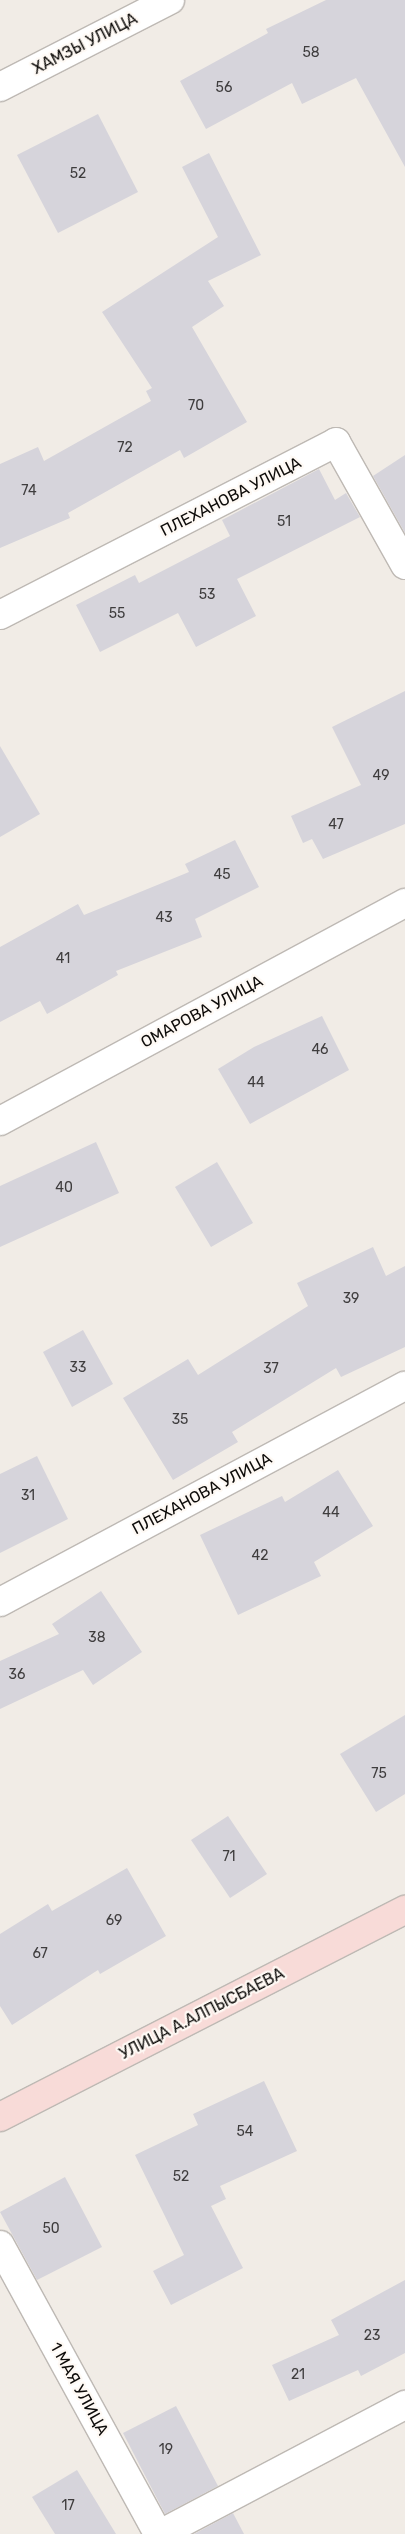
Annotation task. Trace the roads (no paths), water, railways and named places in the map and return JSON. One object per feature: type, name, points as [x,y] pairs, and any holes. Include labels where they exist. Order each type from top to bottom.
[{"type":"street","name":"ХАМЗЫ УЛИЦА","points":[[0,88],[170,0]]},
{"type":"street","name":"ПЛЕХАНОВА УЛИЦА","points":[[0,615],[336,442],[405,565]]},
{"type":"street","name":"ОМАРОВА УЛИЦА","points":[[0,1121],[405,903]]},
{"type":"street","name":"ПЛЕХАНОВА УЛИЦА","points":[[0,1602],[405,1386]]},
{"type":"street","name":"УЛИЦА А.АЛПЫСБАЕВА","points":[[0,2118],[405,1910]]},
{"type":"street","name":"1 МАЯ УЛИЦА","points":[[0,2245],[159,2534]]},
{"type":"street","points":[[159,2534],[405,2405]]}]
